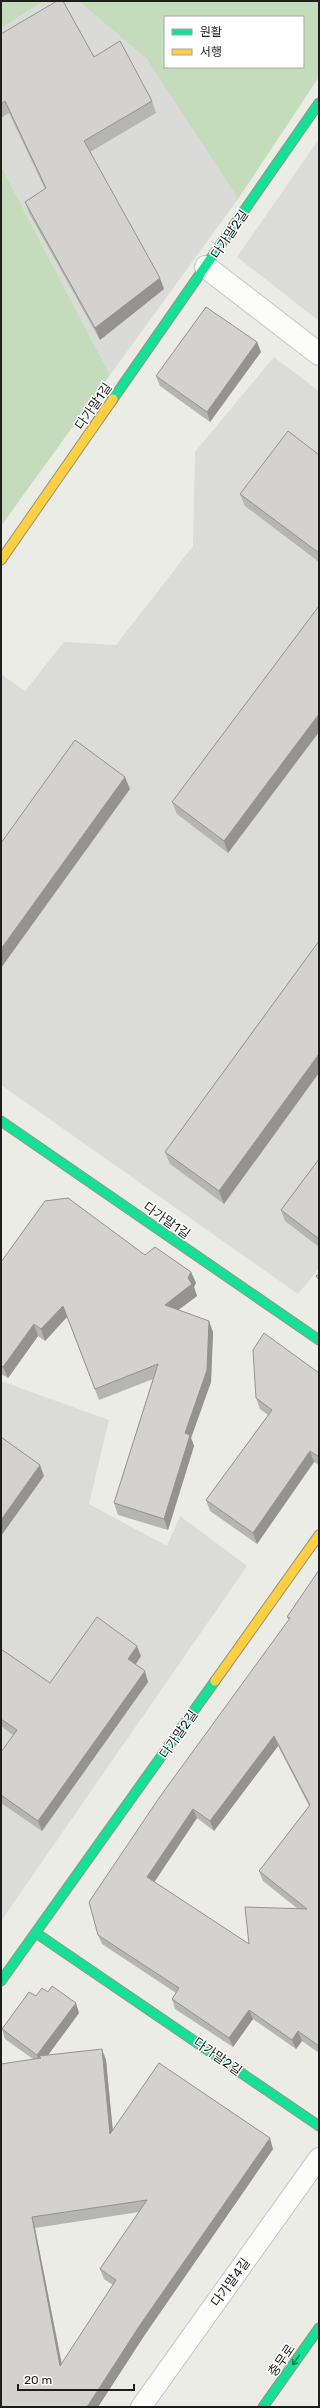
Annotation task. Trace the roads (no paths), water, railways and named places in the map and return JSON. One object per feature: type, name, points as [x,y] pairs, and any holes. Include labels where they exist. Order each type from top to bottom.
[{"type":"street","name":"다가말2길","points":[[319,103],[206,268],[319,354]]},
{"type":"street","name":"다가말1길","points":[[1,560],[206,268]]},
{"type":"street","name":"다가말1길","points":[[1,1121],[319,1340]]},
{"type":"street","name":"다가말2길","points":[[1,1981],[319,1534]]},
{"type":"street","name":"다가말2길","points":[[36,1933],[156,2013],[319,2126]]},
{"type":"street","name":"충무로","points":[[263,2407],[319,2328]]},
{"type":"lane","name":"다가말4길","points":[[141,2407],[319,2158]]}]
